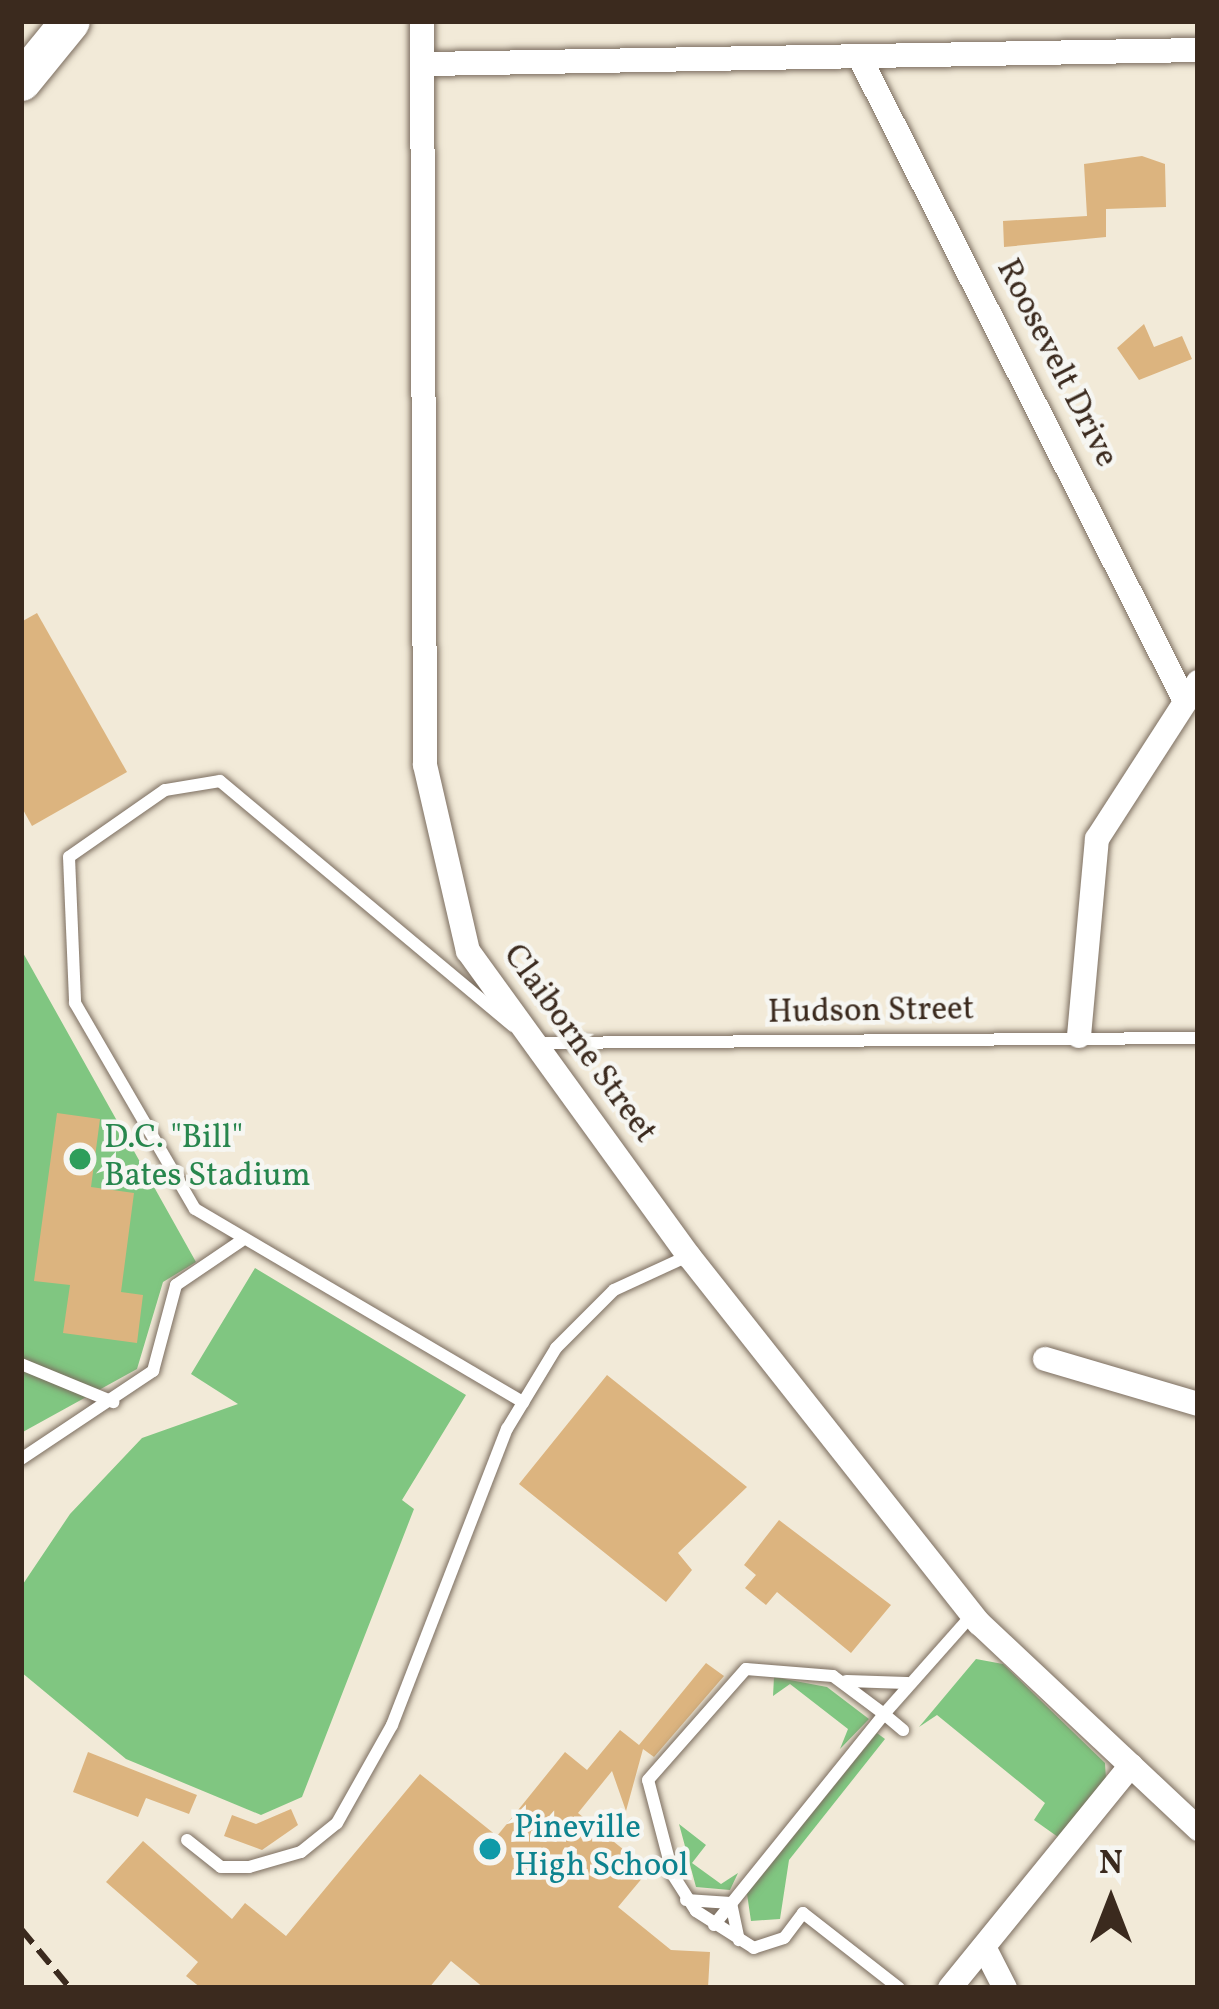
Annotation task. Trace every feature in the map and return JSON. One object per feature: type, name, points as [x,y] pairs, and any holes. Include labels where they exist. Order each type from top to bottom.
[{"type":"highway","points":[[21,81],[70,21]]},
{"type":"street","name":"Claiborne Street","points":[[422,21],[428,64],[425,765],[468,951],[546,1046],[689,1256],[973,1614],[1198,1829]]},
{"type":"street","points":[[428,64],[861,60],[1198,50]]},
{"type":"street","name":"Roosevelt Drive","points":[[861,60],[1191,692]]},
{"type":"street","points":[[1079,1036],[1097,839],[1191,692]]},
{"type":"street","points":[[1045,1359],[1198,1404]]},
{"type":"street","points":[[950,1988],[1131,1765]]},
{"type":"street","points":[[984,1948],[1005,1988]]},
{"type":"lane","points":[[523,1402],[242,1241],[176,1184],[75,1003],[63,878],[81,841],[165,790],[220,781],[282,823],[462,994],[546,1046]]},
{"type":"lane","name":"Hudson Street","points":[[546,1046],[1198,1038]]},
{"type":"lane","points":[[21,1459],[113,1402],[153,1371],[176,1285],[242,1241]]},
{"type":"lane","points":[[187,1840],[221,1867],[249,1868],[301,1852],[338,1822],[392,1725],[523,1402],[585,1310],[689,1256]]},
{"type":"lane","points":[[21,1364],[113,1402]]},
{"type":"lane","points":[[714,1925],[884,1714],[973,1614]]},
{"type":"lane","points":[[899,1988],[803,1913],[771,1945],[743,1944],[714,1925],[685,1900],[648,1780],[746,1669],[833,1676],[883,1688],[914,1680]]},
{"type":"lane","points":[[833,1676],[903,1730]]},
{"type":"lane","points":[[685,1900],[731,1903]]},
{"type":"lane","points":[[731,1903],[743,1944]]},
{"type":"green space","name":"D.C. \"Bill\" Bates Stadium","points":[[21,908],[22,951],[196,1262],[163,1282],[137,1369],[21,1433]]},
{"type":"green space","points":[[255,1268],[466,1395],[402,1500],[414,1509],[302,1797],[261,1815],[126,1759],[21,1672],[21,1587],[70,1514],[142,1438],[238,1404],[191,1374]]},
{"type":"green space","points":[[976,1659],[1003,1664],[1105,1763],[1106,1779],[1058,1837],[1034,1820],[1045,1803],[937,1715],[919,1727]]},
{"type":"green space","points":[[774,1677],[827,1687],[869,1719],[840,1749],[848,1729],[790,1684],[773,1696]]},
{"type":"green space","points":[[877,1733],[885,1739],[789,1860],[780,1919],[751,1921],[747,1894]]},
{"type":"green space","points":[[679,1824],[706,1845],[692,1863],[721,1884],[738,1873],[730,1890],[696,1887]]},
{"type":"building","points":[[1142,156],[1165,164],[1166,207],[1106,209],[1106,237],[1004,247],[1003,221],[1087,216],[1084,164]]},
{"type":"building","points":[[1144,324],[1154,347],[1182,336],[1192,359],[1139,380],[1117,348]]},
{"type":"building","points":[[37,613],[127,772],[32,826],[21,806],[21,622]]},
{"type":"building","points":[[57,1113],[100,1119],[91,1187],[134,1193],[121,1292],[143,1295],[137,1343],[63,1333],[70,1285],[34,1281]]},
{"type":"building","points":[[607,1375],[747,1487],[678,1553],[692,1570],[666,1602],[519,1484]]},
{"type":"building","points":[[779,1520],[891,1605],[851,1653],[777,1592],[766,1605],[745,1588],[756,1575],[744,1565]]},
{"type":"building","name":"Pineville High School","points":[[706,1663],[724,1676],[654,1757],[643,1749],[626,1811],[612,1771],[578,1813],[649,1870],[618,1907],[671,1950],[710,1952],[708,1988],[484,1988],[451,1961],[429,1988],[201,1988],[186,1976],[198,1962],[106,1882],[143,1841],[232,1919],[245,1903],[286,1936],[420,1774],[497,1836],[565,1752],[587,1770],[620,1730],[639,1745]]},
{"type":"building","points":[[88,1752],[197,1795],[189,1814],[146,1798],[138,1817],[73,1792]]},
{"type":"building","points":[[291,1809],[298,1825],[262,1850],[224,1836],[232,1815],[256,1824]]},
{"type":"railway","points":[[21,1929],[70,1988]]},
{"type":"place","name":"D.C. \"Bill\" Bates Stadium","points":[[80,1159]]},
{"type":"place","name":"Pineville High School","points":[[490,1849]]}]
